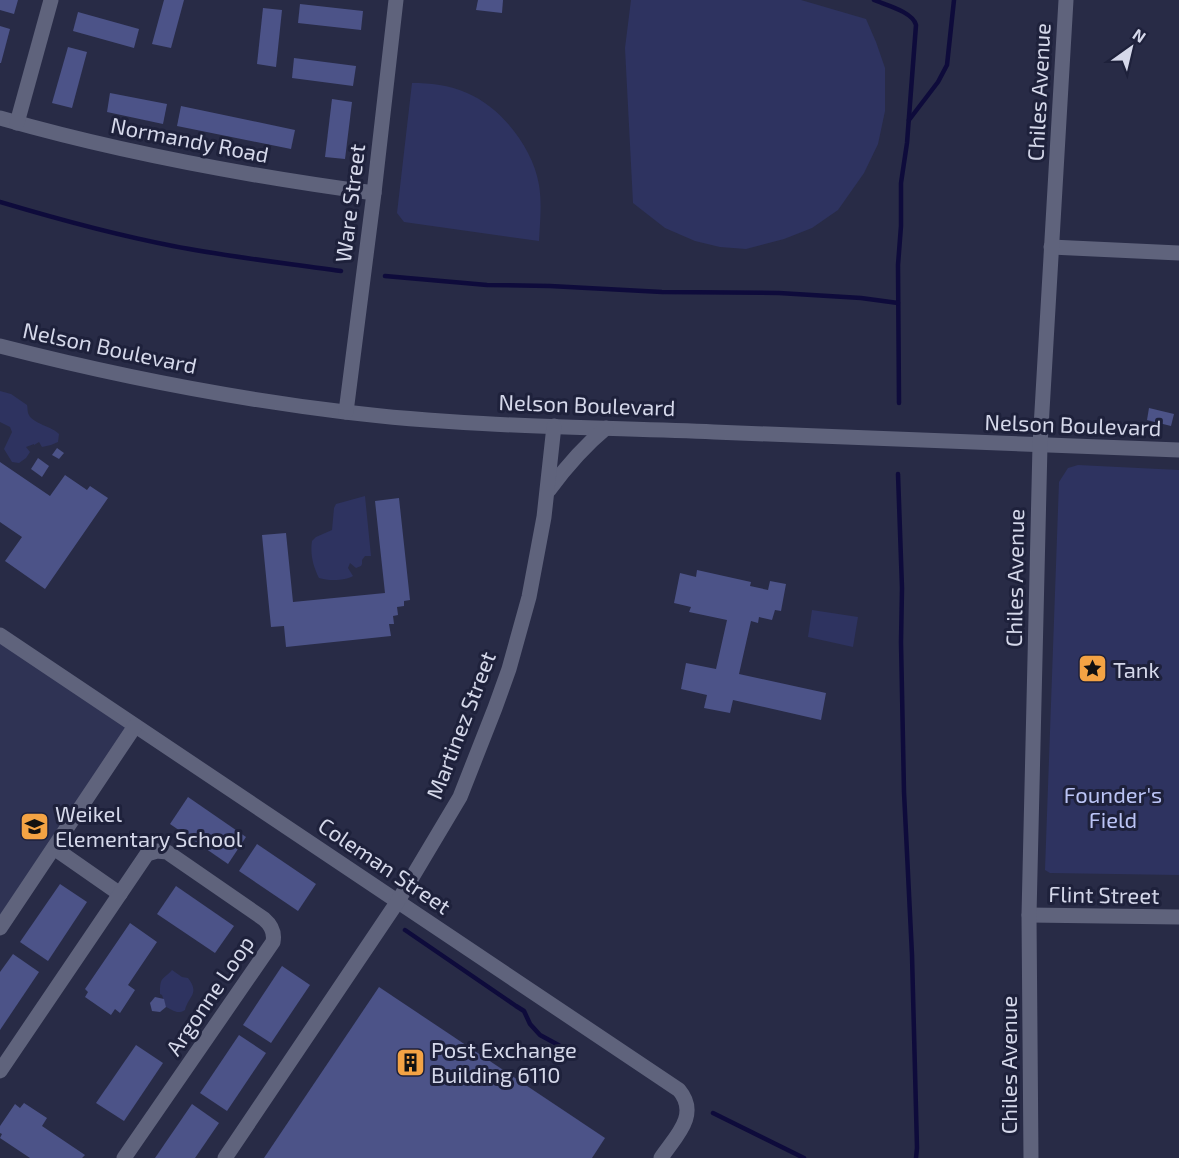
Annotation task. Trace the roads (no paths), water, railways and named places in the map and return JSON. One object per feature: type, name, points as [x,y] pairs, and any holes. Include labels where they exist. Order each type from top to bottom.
[{"type":"street","points":[[17,123],[51,0]]},
{"type":"street","name":"Ware Street","points":[[346,412],[396,0]]},
{"type":"street","name":"Chiles Avenue","points":[[1031,1158],[1029,915],[1040,445],[1066,0]]},
{"type":"street","name":"Normandy Road","points":[[0,118],[87,141],[229,171],[374,193]]},
{"type":"street","points":[[1051,247],[1179,253]]},
{"type":"street","name":"Nelson Boulevard","points":[[0,345],[153,381],[240,397],[346,412],[452,421],[554,426],[1179,450]]},
{"type":"street","name":"Martinez Street","points":[[225,1158],[398,901],[460,797],[509,669],[529,597],[548,493],[554,426]]},
{"type":"street","points":[[548,493],[581,450],[606,428]]},
{"type":"street","name":"Coleman Street","points":[[0,635],[679,1090],[686,1099],[688,1113],[686,1121],[660,1158]]},
{"type":"street","points":[[0,928],[135,726]]},
{"type":"street","points":[[54,848],[120,894]]},
{"type":"street","name":"Argonne Loop","points":[[0,1071],[147,855],[157,851],[167,852],[264,919],[272,929],[273,942],[124,1158]]},
{"type":"street","name":"Flint Street","points":[[1029,915],[1179,917]]},
{"type":"waterway","points":[[874,0],[905,13],[914,20],[916,25],[907,143],[901,183],[898,265],[899,403]]},
{"type":"waterway","points":[[909,120],[938,82],[947,65],[954,0]]},
{"type":"waterway","points":[[0,202],[151,242],[341,271]]},
{"type":"waterway","points":[[385,276],[487,285],[662,292],[779,293],[861,298],[898,303]]},
{"type":"waterway","points":[[898,474],[902,588],[904,792],[912,955],[916,1158]]},
{"type":"waterway","points":[[405,930],[524,1011],[530,1024],[540,1035],[575,1054]]},
{"type":"waterway","points":[[713,1113],[804,1158]]},
{"type":"place","name":"Tank","points":[[1092,669]]},
{"type":"place","name":"Weikel Elementary School","points":[[34,826]]},
{"type":"place","name":"Post Exchange Building 6110","points":[[410,1062]]},
{"type":"park label","name":"Founder's Field","points":[[1113,806]]}]
